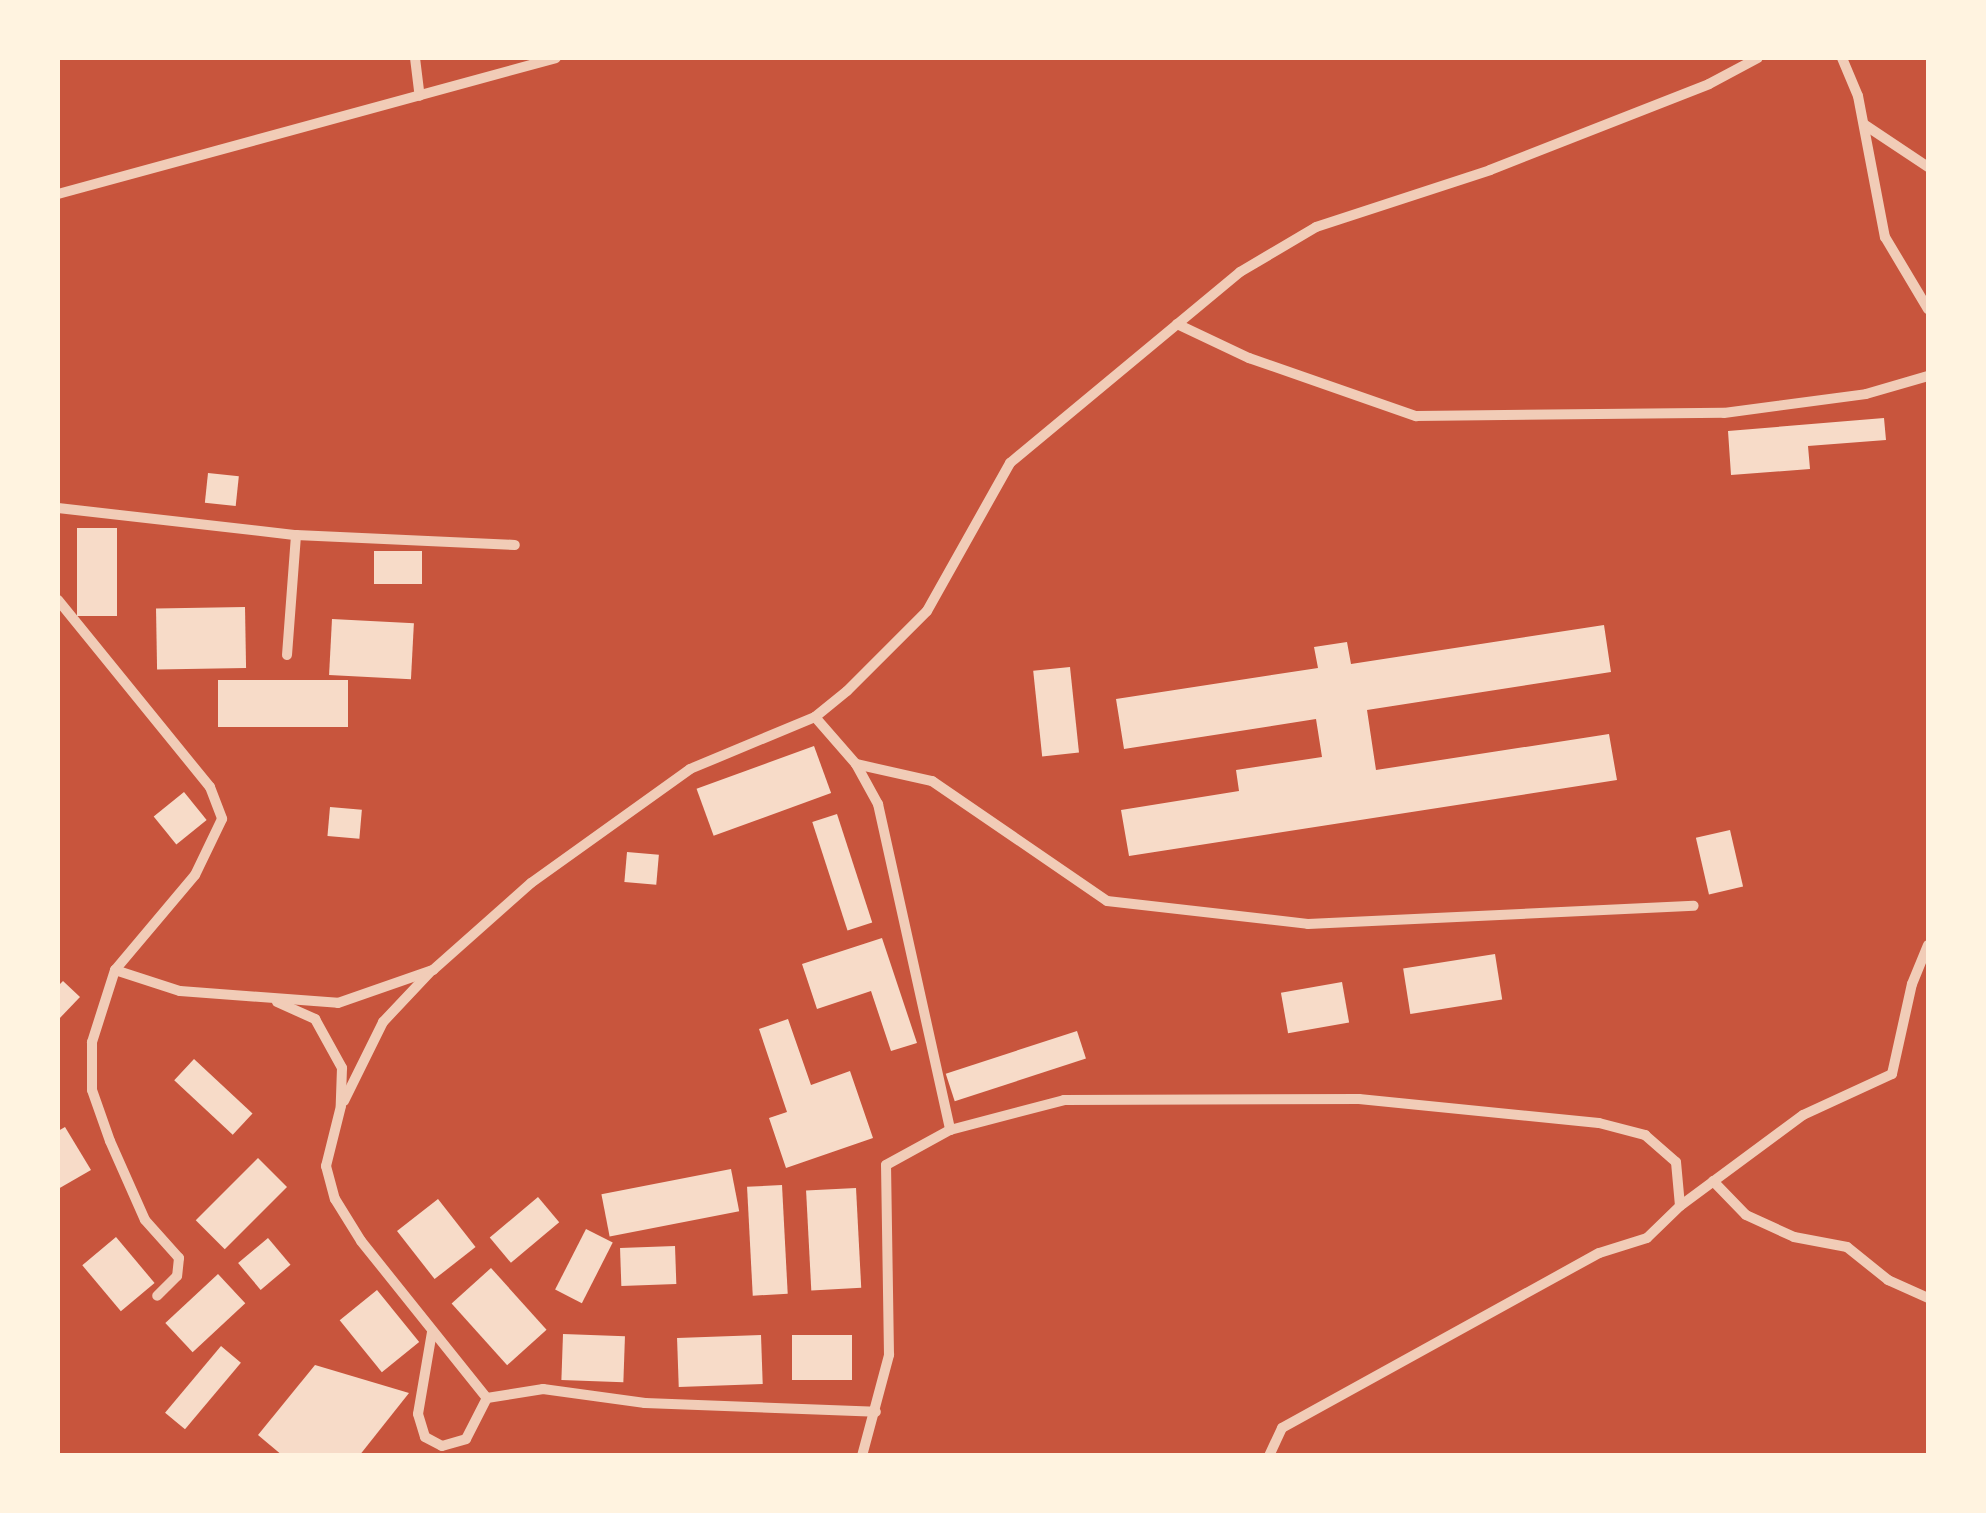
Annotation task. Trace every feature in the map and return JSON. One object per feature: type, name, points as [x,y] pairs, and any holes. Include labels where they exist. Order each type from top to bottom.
[{"type":"street","points":[[414,58],[420,96]]},
{"type":"street","points":[[58,194],[556,58]]},
{"type":"street","points":[[341,1106],[384,1022],[433,970],[531,882],[690,769],[815,716],[927,611],[1010,463],[1240,272],[1316,227],[1490,170],[1709,84],[1758,58]]},
{"type":"street","points":[[1842,58],[1864,124],[1885,237],[1928,308]]},
{"type":"street","points":[[1864,124],[1928,167]]},
{"type":"street","points":[[1177,324],[1249,358],[1416,416],[1724,413],[1866,394],[1928,376]]},
{"type":"street","points":[[58,508],[296,535],[515,544]]},
{"type":"street","points":[[287,655],[296,535]]},
{"type":"street","points":[[58,600],[210,787],[222,819],[195,875],[116,970],[92,1042],[92,1090],[145,1220],[178,1258],[177,1276],[158,1296]]},
{"type":"street","points":[[815,716],[856,764],[878,804],[924,1038],[950,1130]]},
{"type":"street","points":[[856,764],[932,781],[1107,901],[1308,924],[1694,906]]},
{"type":"street","points":[[1270,1456],[1282,1428],[1599,1253],[1647,1238],[1680,1206],[1803,1115],[1892,1074],[1912,984],[1928,945]]},
{"type":"street","points":[[116,970],[180,991],[338,1003],[433,970]]},
{"type":"street","points":[[271,1000],[315,1019],[333,1045],[342,1068],[341,1106],[326,1166],[335,1199],[432,1331],[488,1398]]},
{"type":"street","points":[[862,1456],[889,1355],[886,1165],[950,1130],[1064,1100],[1443,1103],[1644,1136],[1676,1162],[1680,1206]]},
{"type":"street","points":[[1713,1180],[1746,1215],[1794,1237],[1846,1247],[1888,1280],[1928,1298]]},
{"type":"street","points":[[432,1331],[418,1414],[426,1437],[442,1446],[466,1439],[488,1398]]},
{"type":"street","points":[[488,1398],[543,1389],[645,1403],[876,1412]]},
{"type":"building","points":[[1884,418],[1886,440],[1808,446],[1810,469],[1731,475],[1728,431]]},
{"type":"building","points":[[208,473],[239,476],[236,506],[205,503]]},
{"type":"building","points":[[77,528],[117,528],[117,616],[77,616]]},
{"type":"building","points":[[374,551],[422,551],[422,584],[374,584]]},
{"type":"building","points":[[245,607],[246,668],[157,670],[156,609]]},
{"type":"building","points":[[332,619],[414,623],[411,679],[329,675]]},
{"type":"building","points":[[1604,625],[1611,672],[1367,710],[1376,770],[1609,734],[1617,780],[1129,856],[1121,810],[1239,791],[1236,770],[1322,757],[1316,719],[1124,749],[1116,699],[1318,668],[1314,647],[1347,642],[1351,664]]},
{"type":"building","points":[[1070,667],[1079,753],[1042,756],[1033,671]]},
{"type":"building","points":[[218,680],[348,680],[348,727],[218,727]]},
{"type":"building","points":[[814,746],[831,793],[714,836],[697,789]]},
{"type":"building","points":[[184,792],[207,820],[176,845],[154,817]]},
{"type":"building","points":[[330,807],[362,810],[359,839],[327,836]]},
{"type":"building","points":[[837,814],[872,922],[848,930],[812,822]]},
{"type":"building","points":[[1730,830],[1743,887],[1709,894],[1696,838]]},
{"type":"building","points":[[627,852],[659,855],[656,885],[624,882]]},
{"type":"building","points":[[882,938],[917,1043],[891,1051],[871,991],[817,1009],[802,964]]},
{"type":"building","points":[[1495,954],[1502,999],[1410,1014],[1403,969]]},
{"type":"building","points":[[63,981],[80,997],[58,1020],[58,986]]},
{"type":"building","points":[[1342,982],[1349,1022],[1288,1033],[1281,993]]},
{"type":"building","points":[[788,1019],[811,1085],[850,1071],[873,1138],[786,1168],[769,1118],[787,1112],[759,1029]]},
{"type":"building","points":[[1077,1031],[1086,1059],[955,1101],[946,1074]]},
{"type":"building","points":[[194,1059],[253,1114],[233,1135],[174,1080]]},
{"type":"building","points":[[65,1127],[91,1170],[58,1189],[58,1131]]},
{"type":"building","points":[[258,1158],[287,1187],[225,1249],[196,1220]]},
{"type":"building","points":[[731,1169],[739,1211],[610,1236],[601,1194]]},
{"type":"building","points":[[782,1185],[788,1294],[753,1296],[747,1187]]},
{"type":"building","points":[[856,1188],[861,1288],[811,1290],[806,1191]]},
{"type":"building","points":[[538,1197],[559,1222],[511,1263],[490,1237]]},
{"type":"building","points":[[438,1199],[476,1247],[435,1279],[397,1231]]},
{"type":"building","points":[[586,1229],[613,1243],[582,1303],[555,1290]]},
{"type":"building","points":[[116,1237],[155,1283],[121,1311],[82,1265]]},
{"type":"building","points":[[268,1238],[290,1265],[261,1290],[238,1263]]},
{"type":"building","points":[[675,1246],[676,1284],[621,1286],[620,1248]]},
{"type":"building","points":[[491,1268],[547,1330],[507,1365],[452,1303]]},
{"type":"building","points":[[218,1274],[245,1303],[193,1352],[165,1323]]},
{"type":"building","points":[[377,1290],[419,1342],[382,1372],[340,1320]]},
{"type":"building","points":[[563,1334],[625,1336],[623,1382],[561,1380]]},
{"type":"building","points":[[761,1335],[763,1384],[679,1387],[677,1338]]},
{"type":"building","points":[[792,1335],[852,1335],[852,1380],[792,1380]]},
{"type":"building","points":[[221,1346],[241,1363],[185,1429],[165,1413]]},
{"type":"building","points":[[315,1365],[409,1393],[359,1456],[283,1456],[258,1435]]}]
